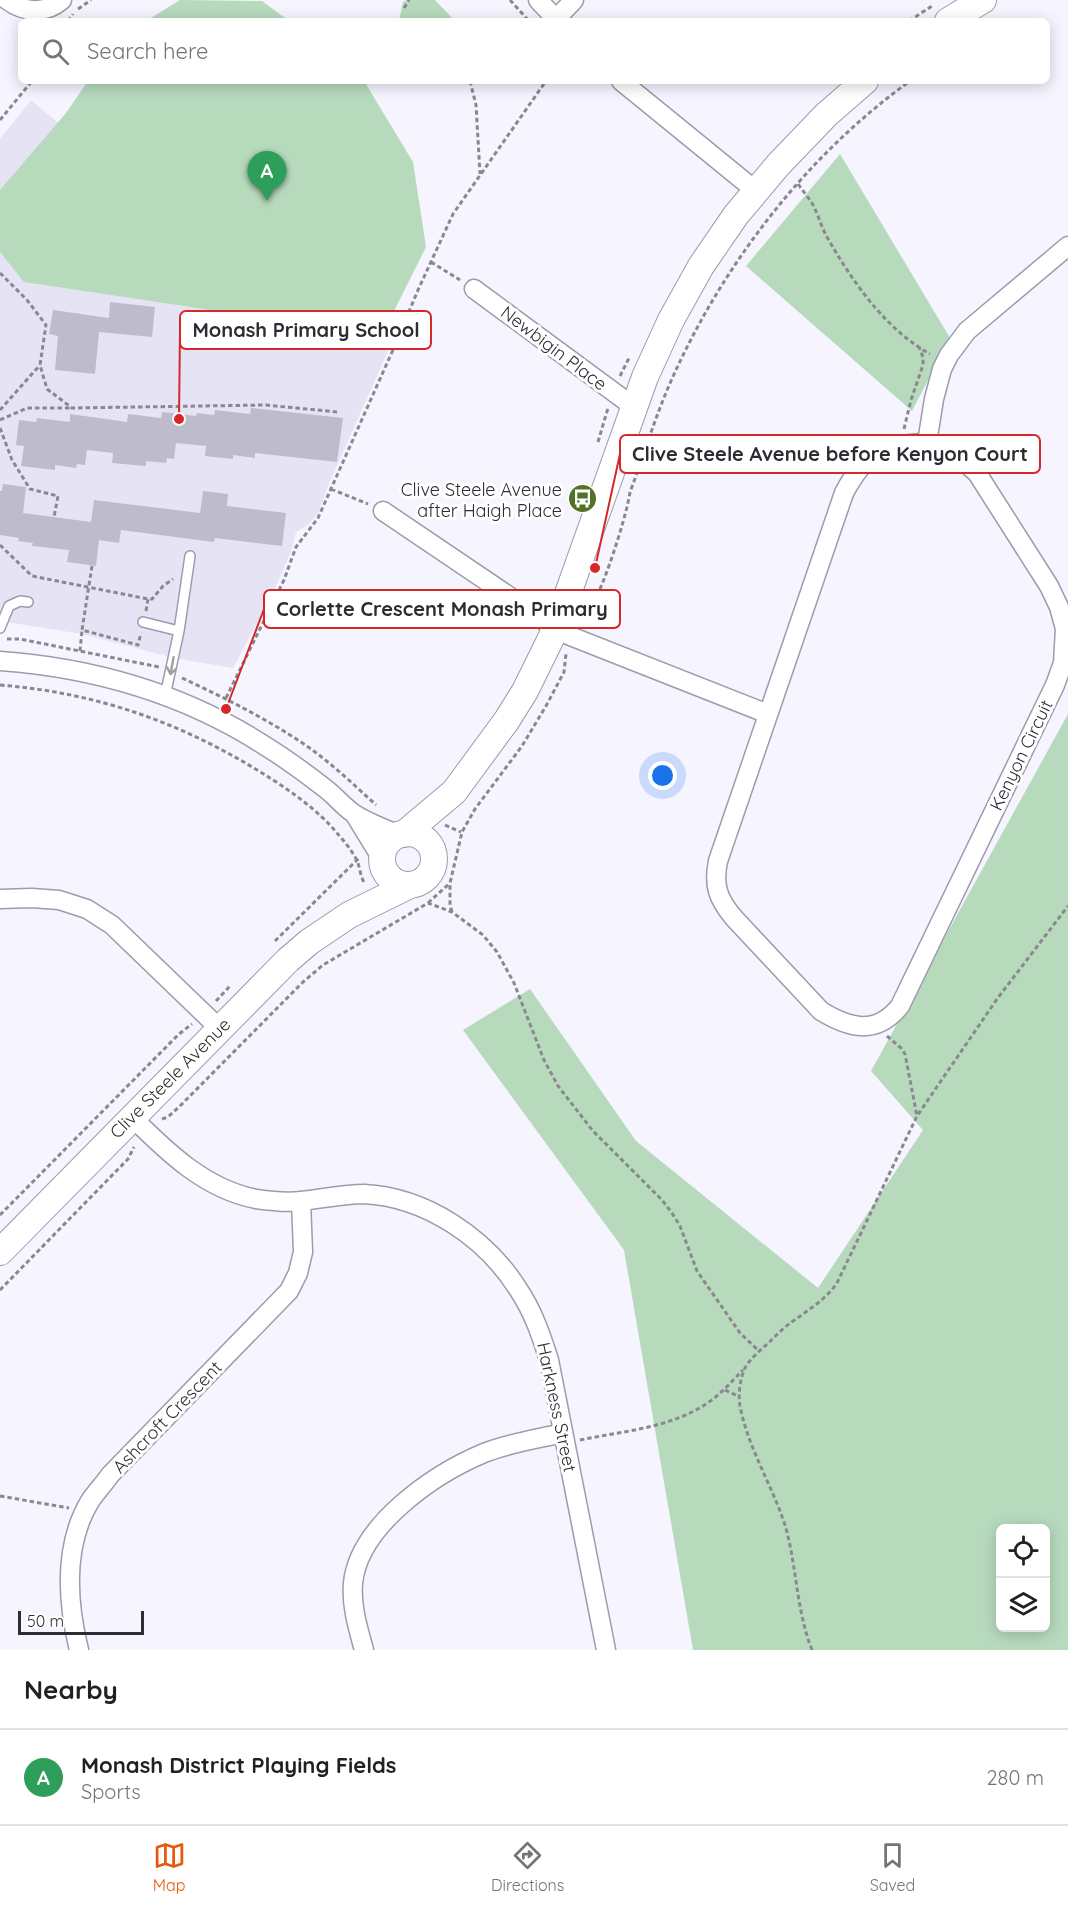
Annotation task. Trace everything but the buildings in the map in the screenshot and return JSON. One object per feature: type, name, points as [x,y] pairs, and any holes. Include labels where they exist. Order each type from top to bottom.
[{"type":"street","points":[[7,0],[32,11],[51,8],[62,0]]},
{"type":"street","points":[[538,0],[555,18]]},
{"type":"street","points":[[559,18],[574,0]]},
{"type":"street","points":[[941,13],[982,0]]},
{"type":"street","points":[[625,84],[756,191]]},
{"type":"street","points":[[382,862],[385,848],[454,792],[507,720],[566,628],[645,377],[671,320],[701,266],[736,215],[778,165],[826,115],[862,84]]},
{"type":"street","points":[[927,443],[934,399],[942,369],[949,355],[967,331],[1068,246]]},
{"type":"street","name":"Newbigin Place","points":[[474,289],[634,407]]},
{"type":"street","name":"Kenyon Circuit","points":[[927,443],[954,453],[977,473],[1049,586],[1059,607],[1065,640],[1063,663],[1055,685],[900,1006],[879,1023],[856,1026],[838,1021],[821,1011],[734,918],[724,906],[717,891],[715,875],[844,494],[862,464],[881,451],[903,444],[927,443]]},
{"type":"street","points":[[383,511],[537,615],[768,714]]},
{"type":"street","points":[[0,661],[48,665],[113,678],[165,696],[241,731],[272,749],[354,813],[401,835],[418,836],[424,839],[433,851]]},
{"type":"street","points":[[354,813],[389,877],[395,882],[410,885],[424,880],[433,867],[433,851],[454,792]]},
{"type":"street","name":"Clive Steele Avenue","points":[[349,915],[371,890],[382,862]]},
{"type":"street","name":"Clive Steele Avenue","points":[[0,1252],[143,1119],[208,1025],[309,942],[349,915],[410,885]]},
{"type":"street","points":[[0,899],[59,900],[87,909],[112,925],[208,1025]]},
{"type":"street","name":"Harkness Street","points":[[143,1119],[166,1151],[193,1172],[223,1188],[254,1198],[285,1202],[368,1194],[402,1200],[419,1206],[452,1223],[482,1246],[514,1282],[537,1324],[549,1360],[606,1650]]},
{"type":"street","name":"Ashcroft Crescent","points":[[79,1650],[71,1620],[69,1584],[72,1548],[90,1501],[110,1475],[289,1291],[298,1273],[303,1252],[301,1201]]},
{"type":"street","points":[[364,1650],[353,1611],[353,1584],[365,1547],[386,1521],[415,1493],[448,1470],[485,1452],[525,1441],[564,1438]]},
{"type":"lane","points":[[165,696],[180,631],[190,556]]},
{"type":"lane","points":[[0,628],[9,606],[20,601],[28,602]]},
{"type":"lane","points":[[143,622],[180,631]]},
{"type":"path","points":[[71,18],[80,7],[91,0]]},
{"type":"path","points":[[404,8],[409,0]]},
{"type":"path","points":[[510,0],[526,18]]},
{"type":"path","points":[[921,18],[941,13]]},
{"type":"path","points":[[0,120],[30,84]]},
{"type":"path","points":[[471,84],[476,105],[480,175]]},
{"type":"path","points":[[226,698],[284,580],[296,547],[318,518],[453,214],[544,84]]},
{"type":"path","points":[[566,628],[587,617],[592,607],[663,399],[712,299],[738,259],[798,184],[869,113],[906,84]]},
{"type":"path","points":[[431,262],[474,289]]},
{"type":"path","points":[[0,273],[27,300],[46,325],[40,365],[47,389],[72,408]]},
{"type":"path","points":[[903,434],[923,365],[919,347]]},
{"type":"path","points":[[0,410],[40,365]]},
{"type":"path","points":[[0,420],[27,408],[266,405],[337,412]]},
{"type":"path","points":[[0,428],[12,460],[30,489],[58,496],[54,517]]},
{"type":"path","points":[[331,489],[383,511]]},
{"type":"path","points":[[0,545],[32,576],[152,599],[163,586],[177,576],[187,578]]},
{"type":"path","points":[[80,651],[92,566]]},
{"type":"path","points":[[82,630],[138,645],[143,622]]},
{"type":"path","points":[[452,912],[450,883],[462,832],[475,809],[522,746],[546,706],[564,672],[566,652],[573,652]]},
{"type":"path","points":[[0,685],[48,690],[84,697],[148,715],[226,751],[275,781],[336,832],[356,860],[363,883]]},
{"type":"path","points":[[448,828],[462,832]]},
{"type":"path","points":[[269,947],[356,860]]},
{"type":"path","points":[[143,1119],[168,1117],[313,972],[428,903],[450,883]]},
{"type":"path","points":[[428,903],[452,912],[483,935],[497,952],[514,983],[544,1060],[558,1086],[593,1131],[662,1200],[672,1213],[680,1226],[697,1271],[740,1333],[759,1351]]},
{"type":"path","points":[[564,1438],[665,1423],[689,1414],[709,1403],[784,1328],[826,1296],[837,1283],[917,1116],[997,999],[1068,906]]},
{"type":"path","points":[[213,1004],[237,979]]},
{"type":"path","points":[[0,1215],[188,1025],[208,1025]]},
{"type":"path","points":[[883,1032],[905,1054],[917,1116]]},
{"type":"path","points":[[0,1290],[128,1159],[133,1151],[134,1143],[141,1143]]},
{"type":"path","points":[[744,1369],[740,1397],[748,1435],[785,1528],[802,1621],[812,1650]]},
{"type":"path","points":[[724,1390],[740,1397]]},
{"type":"path","points":[[0,1496],[86,1511]]},
{"type":"shaded area","points":[[31,100],[63,127],[263,324],[389,349],[327,488],[318,514],[308,525],[296,532],[291,552],[271,597],[233,668],[174,658],[82,634],[0,621],[0,139]]},
{"type":"green space","points":[[180,0],[262,1],[285,18],[151,18]]},
{"type":"green space","points":[[435,0],[452,18],[400,18],[403,2]]},
{"type":"green space","points":[[86,84],[366,84],[413,162],[426,247],[379,341],[265,318],[24,282],[0,252],[0,190],[66,113]]},
{"type":"green space","points":[[840,154],[950,338],[912,411],[746,266]]},
{"type":"green space","points":[[1068,714],[1068,1650],[693,1650],[624,1250],[463,1030],[530,989],[636,1141],[818,1288],[923,1130],[871,1071]]},
{"type":"place","name":"Monash District Playing Fields","points":[[267,201]]},
{"type":"place","name":"Monash Primary School","points":[[179,419]]},
{"type":"place","name":"Clive Steele Avenue after Haigh Place","points":[[583,499]]},
{"type":"place","name":"Clive Steele Avenue before Kenyon Court","points":[[595,568]]},
{"type":"place","name":"Corlette Crescent Monash Primary","points":[[226,709]]}]
